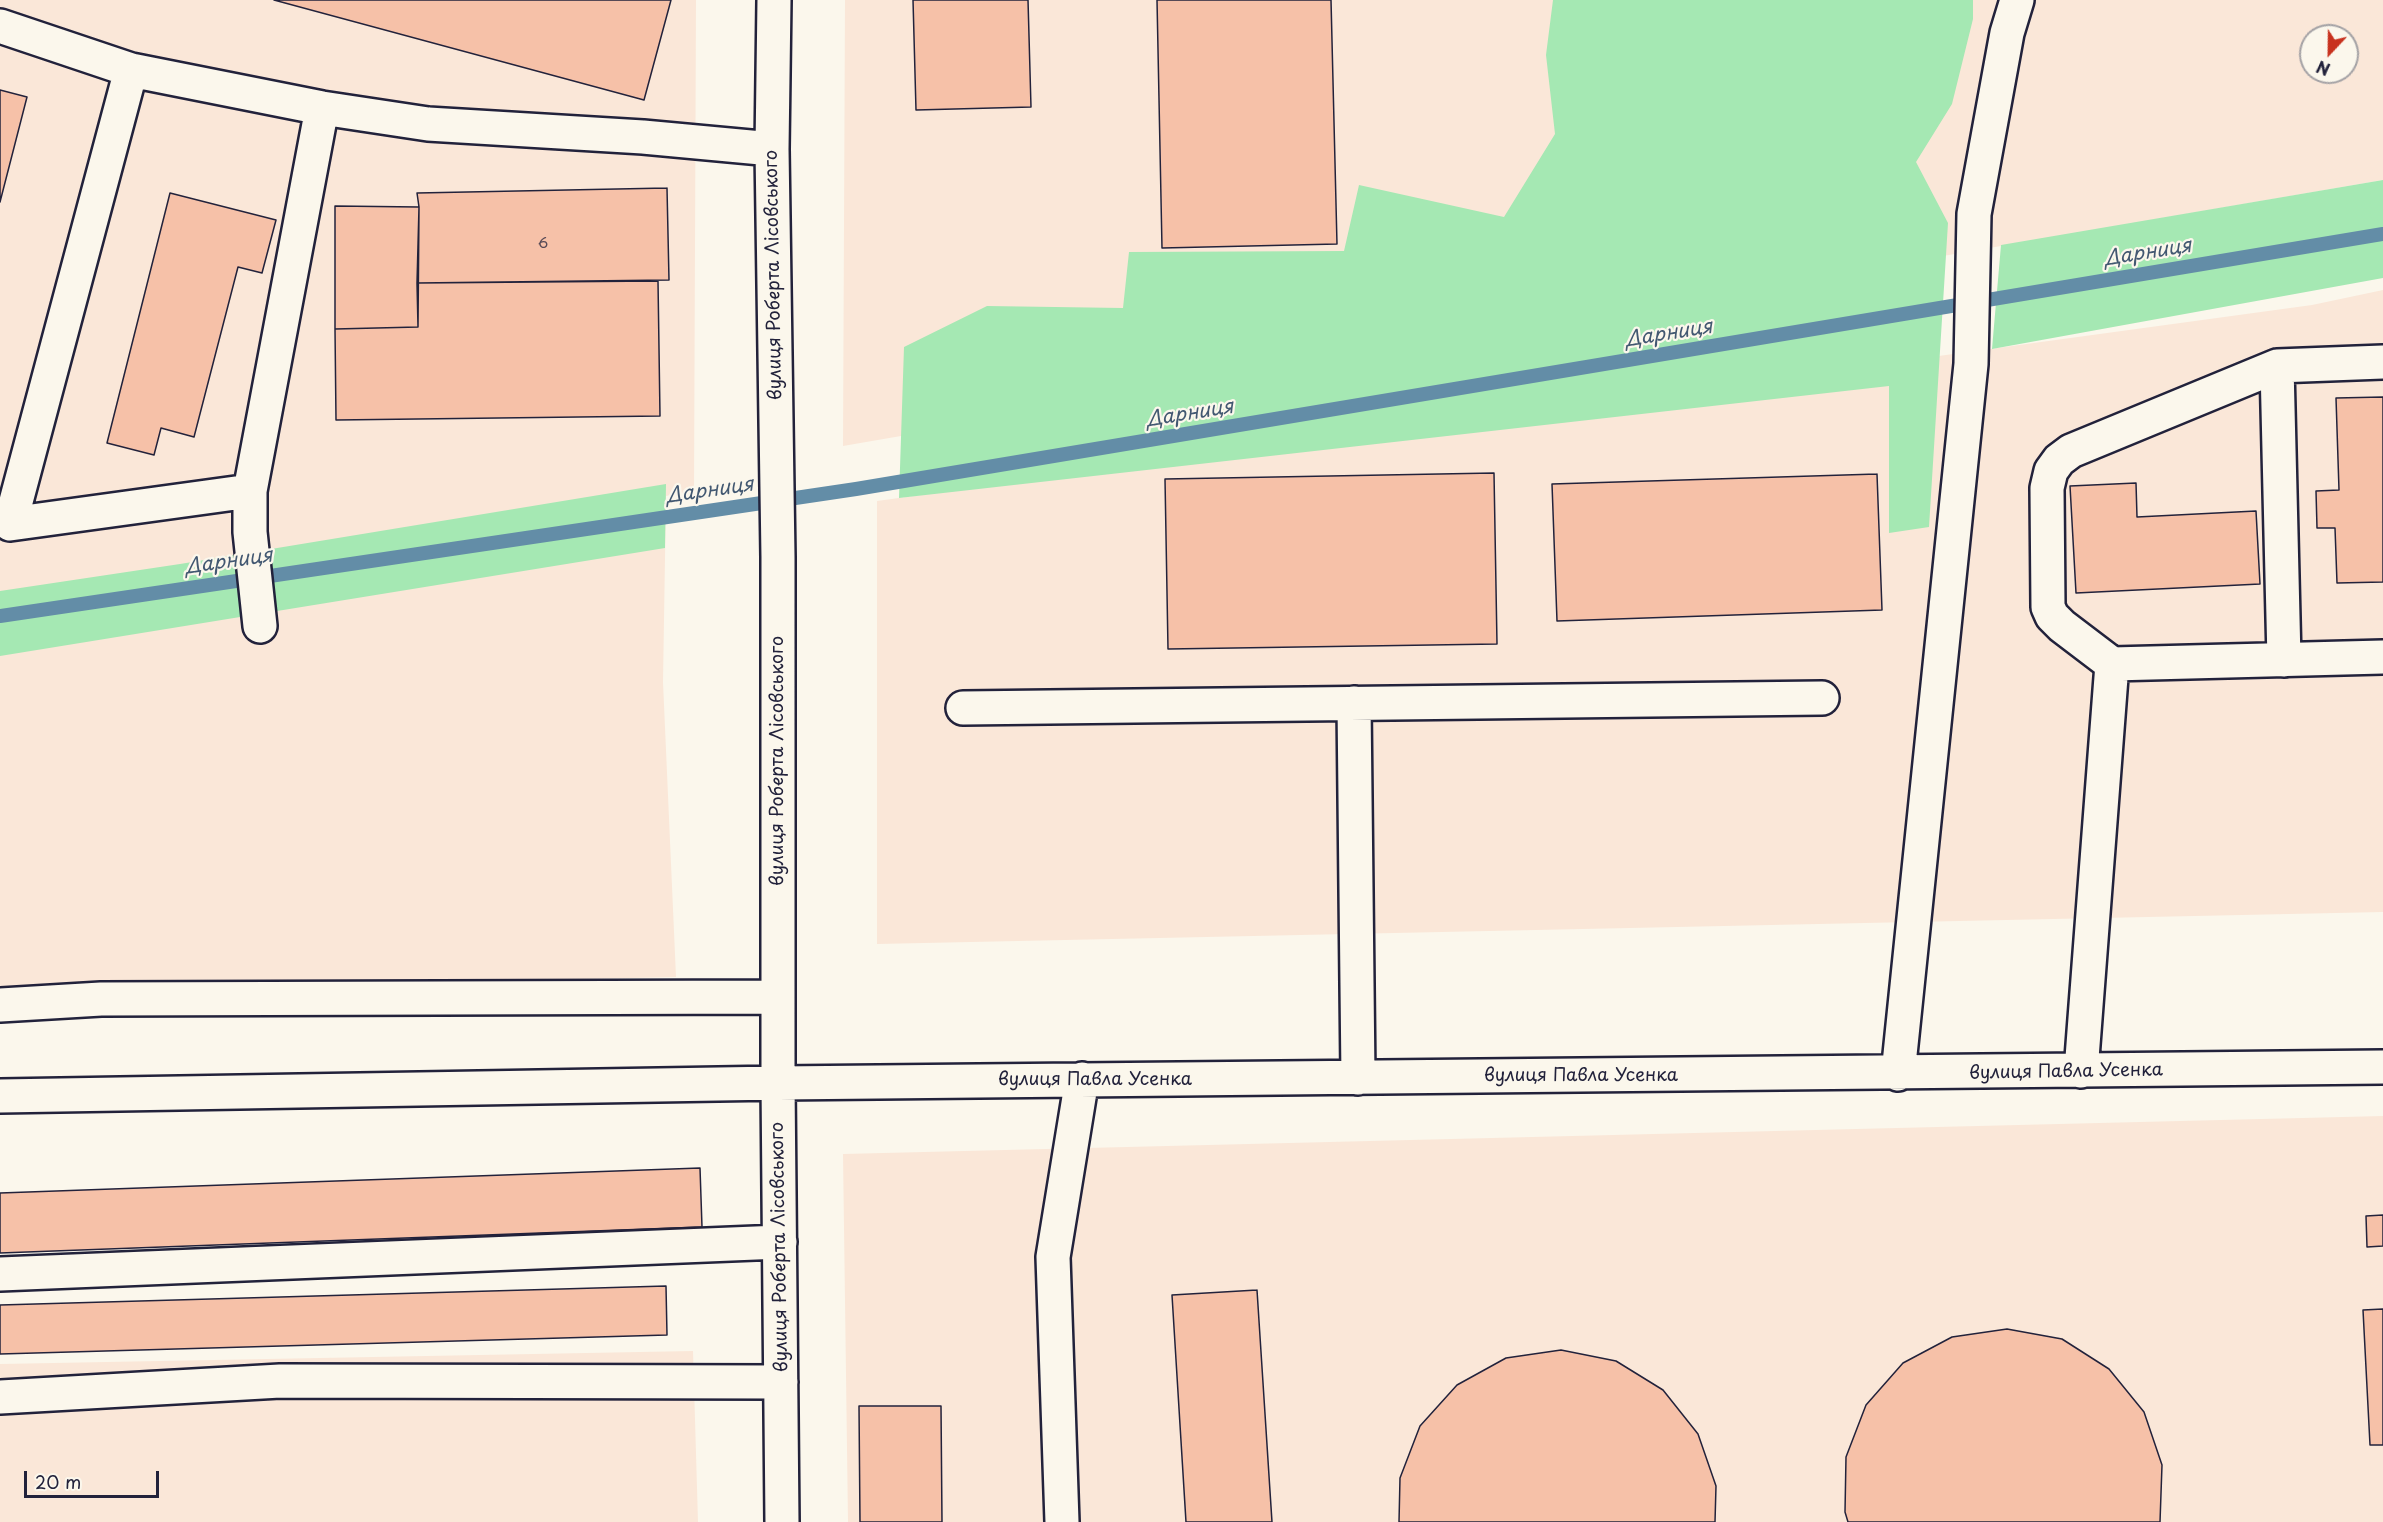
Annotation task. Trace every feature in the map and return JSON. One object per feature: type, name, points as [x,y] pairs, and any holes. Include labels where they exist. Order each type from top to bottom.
[{"type":"street","name":"вулиця Роберта Лісовського","points":[[774,0],[772,148],[778,557],[778,1083],[782,1522]]},
{"type":"street","points":[[1898,1074],[1971,364],[1974,214],[2007,33],[2017,0]]},
{"type":"street","points":[[0,26],[130,70],[322,108],[428,124],[643,137],[772,148]]},
{"type":"street","points":[[130,70],[5,525],[250,491]]},
{"type":"street","points":[[260,626],[249,532],[250,491],[322,108]]},
{"type":"street","points":[[2383,362],[2277,366],[2072,451],[2059,460],[2050,471],[2047,488],[2048,607],[2052,616],[2062,626],[2112,664],[2383,657]]},
{"type":"street","points":[[2277,366],[2284,660]]},
{"type":"street","points":[[2081,1071],[2112,664]]},
{"type":"street","points":[[963,708],[1822,698]]},
{"type":"street","points":[[1354,703],[1358,1078]]},
{"type":"street","points":[[0,1005],[100,999],[778,997]]},
{"type":"street","name":"вулиця Павла Усенка","points":[[0,1096],[1082,1079],[1898,1074],[2383,1067]]},
{"type":"street","points":[[1062,1522],[1053,1257],[1082,1079]]},
{"type":"street","points":[[0,1274],[780,1242]]},
{"type":"street","points":[[0,1397],[280,1381],[781,1382]]},
{"type":"shaded area","points":[[0,0],[696,0],[694,491],[666,496],[663,682],[676,977],[0,992]]},
{"type":"shaded area","points":[[845,0],[2383,0],[2383,180],[843,446]]},
{"type":"shaded area","points":[[2383,290],[2383,912],[877,944],[877,501],[2312,305]]},
{"type":"shaded area","points":[[2383,1116],[2383,1522],[848,1522],[843,1154]]},
{"type":"shaded area","points":[[693,1351],[698,1522],[0,1522],[0,1364]]},
{"type":"green space","points":[[1553,0],[1973,0],[1973,19],[1952,104],[1916,162],[1948,223],[1929,527],[1889,533],[1889,386],[899,498],[904,347],[987,306],[1123,308],[1129,252],[1344,251],[1359,185],[1504,217],[1555,134],[1546,55]]},
{"type":"green space","points":[[2383,180],[2383,278],[1992,349],[2001,245]]},
{"type":"green space","points":[[666,484],[665,548],[0,656],[0,591],[180,564]]},
{"type":"building","points":[[274,0],[671,0],[644,100]]},
{"type":"building","points":[[913,0],[1028,0],[1031,107],[916,110]]},
{"type":"building","points":[[1157,0],[1331,0],[1337,244],[1162,248]]},
{"type":"building","points":[[0,90],[27,97],[0,202]]},
{"type":"building","points":[[667,188],[669,280],[417,283],[419,207],[417,193]]},
{"type":"building","points":[[170,193],[276,220],[262,273],[238,267],[194,437],[161,428],[154,455],[107,443]]},
{"type":"building","points":[[335,206],[419,207],[418,327],[335,329]]},
{"type":"building","points":[[658,281],[660,416],[336,420],[335,329],[418,327],[417,283]]},
{"type":"building","points":[[2383,397],[2383,582],[2337,583],[2335,528],[2317,528],[2316,491],[2339,490],[2336,398]]},
{"type":"building","points":[[1494,473],[1497,644],[1168,649],[1165,479]]},
{"type":"building","points":[[1877,474],[1882,610],[1557,621],[1552,484]]},
{"type":"building","points":[[2136,483],[2137,517],[2256,511],[2260,584],[2076,593],[2070,486]]},
{"type":"building","points":[[700,1168],[702,1227],[0,1253],[0,1193]]},
{"type":"building","points":[[2383,1215],[2383,1246],[2367,1247],[2366,1216]]},
{"type":"building","points":[[666,1286],[667,1335],[0,1354],[0,1305]]},
{"type":"building","points":[[1257,1290],[1272,1522],[1186,1522],[1172,1295]]},
{"type":"building","points":[[2383,1309],[2383,1445],[2370,1445],[2363,1310]]},
{"type":"building","points":[[2007,1329],[2062,1339],[2109,1369],[2144,1412],[2162,1465],[2160,1522],[1848,1522],[1845,1512],[1846,1457],[1866,1405],[1903,1363],[1952,1337]]},
{"type":"building","points":[[1561,1350],[1616,1361],[1663,1390],[1698,1434],[1716,1486],[1715,1522],[1399,1522],[1400,1478],[1420,1426],[1457,1385],[1506,1358]]},
{"type":"building","points":[[859,1406],[941,1406],[942,1522],[860,1522]]},
{"type":"waterway","name":"Дарниця","points":[[0,616],[856,489],[2383,234]]}]
